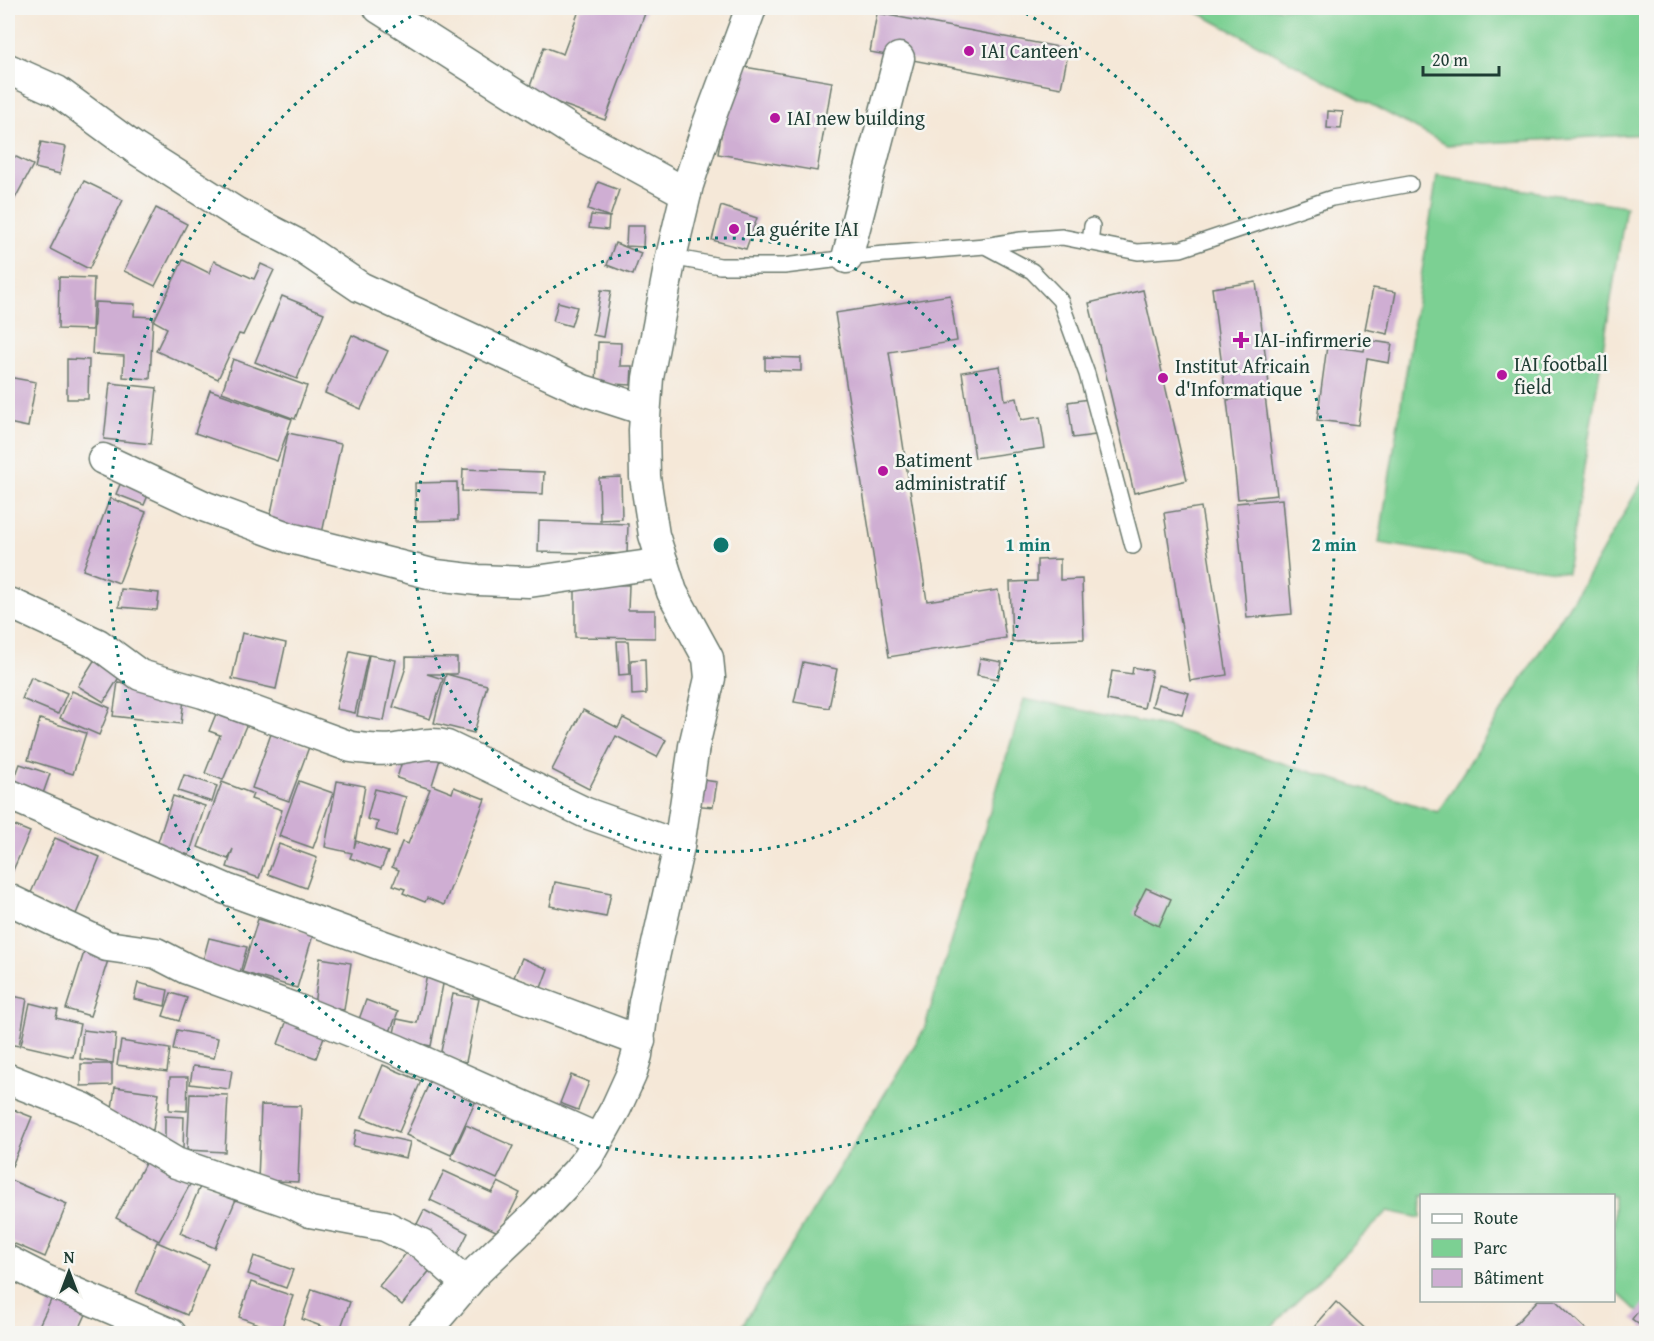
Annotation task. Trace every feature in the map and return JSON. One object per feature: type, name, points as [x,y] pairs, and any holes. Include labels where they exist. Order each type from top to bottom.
[{"type":"street","points":[[379,8],[574,132],[686,193]]},
{"type":"street","points":[[438,1328],[466,1283],[576,1173],[598,1139],[631,1075],[640,1041],[644,1002],[679,846],[694,746],[710,678],[708,658],[672,592],[654,535],[645,477],[645,410],[648,378],[671,257],[686,193],[708,121],[751,8]]},
{"type":"street","points":[[847,258],[899,58]]},
{"type":"street","points":[[8,69],[57,91],[136,149],[235,213],[295,243],[360,287],[583,390],[645,410]]},
{"type":"street","points":[[103,459],[206,507],[290,538],[436,575],[478,580],[529,582],[663,562]]},
{"type":"street","points":[[12,604],[98,644],[140,675],[203,693],[351,747],[373,750],[434,743],[447,746],[586,813],[679,846]]},
{"type":"street","points":[[8,794],[226,889],[640,1041]]},
{"type":"street","points":[[8,899],[107,946],[156,953],[187,969],[291,1007],[397,1050],[598,1139]]},
{"type":"street","points":[[8,1079],[83,1108],[176,1163],[283,1200],[310,1212],[385,1226],[422,1244],[466,1283]]},
{"type":"street","points":[[8,1261],[45,1280],[171,1334]]},
{"type":"lane","points":[[671,257],[720,266],[784,266],[1062,237],[1138,252],[1181,249],[1332,198],[1410,184]]},
{"type":"lane","points":[[1090,243],[1092,226]]},
{"type":"lane","points":[[985,246],[1032,271],[1060,300],[1087,374],[1133,546]]},
{"type":"green space","points":[[1189,8],[1646,8],[1646,134],[1447,145]]},
{"type":"green space","name":"IAI football field","points":[[1437,176],[1626,206],[1567,573],[1379,543]]},
{"type":"green space","points":[[1646,475],[1646,827],[1643,834],[1646,837],[1646,1320],[1615,1290],[1615,1194],[1420,1194],[1420,1218],[1388,1211],[1265,1333],[737,1334],[924,1030],[1024,699],[1171,728],[1438,812],[1589,574]]},
{"type":"building","points":[[580,8],[647,8],[605,120],[528,92],[544,47],[563,54]]},
{"type":"building","name":"IAI Canteen","points":[[877,13],[1069,49],[1061,88],[870,52]]},
{"type":"building","name":"IAI new building","points":[[733,65],[832,82],[817,171],[718,154]]},
{"type":"building","points":[[1328,111],[1343,112],[1341,129],[1327,128]]},
{"type":"building","points":[[41,142],[66,147],[60,174],[35,168]]},
{"type":"building","points":[[10,154],[33,165],[12,204],[8,202]]},
{"type":"building","points":[[84,181],[123,200],[89,269],[50,249]]},
{"type":"building","points":[[598,182],[619,190],[610,217],[588,209]]},
{"type":"building","name":"La guérite IAI","points":[[721,206],[757,218],[746,249],[712,240]]},
{"type":"building","points":[[156,208],[187,224],[155,286],[124,271]]},
{"type":"building","points":[[591,215],[609,217],[608,230],[589,228]]},
{"type":"building","points":[[627,226],[644,226],[643,247],[626,246]]},
{"type":"building","points":[[615,243],[641,253],[633,275],[607,265]]},
{"type":"building","points":[[183,260],[209,273],[214,261],[254,279],[261,264],[274,270],[243,335],[239,334],[218,379],[156,351],[167,328],[154,321]]},
{"type":"building","points":[[59,277],[94,278],[92,330],[58,329]]},
{"type":"building","name":"IAI-infirmerie","points":[[1256,282],[1270,392],[1226,398],[1212,288]]},
{"type":"building","points":[[1373,288],[1396,292],[1388,334],[1365,329]]},
{"type":"building","points":[[601,290],[611,291],[603,337],[593,335]]},
{"type":"building","points":[[1143,290],[1187,480],[1134,493],[1089,303]]},
{"type":"building","name":"Batiment administratif","points":[[950,295],[957,341],[889,352],[927,601],[998,590],[1006,638],[889,657],[835,313]]},
{"type":"building","points":[[282,296],[324,313],[297,379],[255,362]]},
{"type":"building","points":[[95,302],[135,304],[134,316],[153,317],[150,379],[123,377],[124,356],[92,354]]},
{"type":"building","points":[[558,302],[577,307],[571,326],[553,321]]},
{"type":"building","points":[[352,335],[388,351],[361,409],[325,393]]},
{"type":"building","points":[[1366,340],[1392,344],[1389,363],[1367,359],[1358,425],[1317,420],[1327,346],[1364,351]]},
{"type":"building","points":[[598,342],[621,343],[620,366],[632,366],[631,385],[596,383]]},
{"type":"building","points":[[765,357],[801,358],[801,371],[765,370]]},
{"type":"building","points":[[67,359],[89,360],[88,399],[67,399]]},
{"type":"building","points":[[233,359],[307,386],[295,419],[222,392]]},
{"type":"building","points":[[1000,366],[1005,400],[1017,398],[1021,420],[1040,417],[1045,448],[975,458],[962,372]]},
{"type":"building","points":[[8,377],[36,382],[28,427],[8,423]]},
{"type":"building","points":[[110,383],[157,388],[151,444],[104,439]]},
{"type":"building","points":[[210,390],[292,419],[277,461],[195,433]]},
{"type":"building","points":[[1265,396],[1277,495],[1238,499],[1227,400]]},
{"type":"building","points":[[1089,399],[1095,435],[1073,438],[1068,402]]},
{"type":"building","points":[[288,433],[341,444],[321,538],[268,527]]},
{"type":"building","points":[[463,469],[544,472],[543,494],[462,491]]},
{"type":"building","points":[[621,477],[622,519],[600,520],[599,478]]},
{"type":"building","points":[[121,482],[149,493],[144,505],[116,494]]},
{"type":"building","points":[[457,482],[458,520],[416,521],[415,483]]},
{"type":"building","points":[[110,498],[146,512],[119,583],[83,570]]},
{"type":"building","points":[[1282,499],[1292,614],[1247,618],[1236,503]]},
{"type":"building","points":[[1201,507],[1227,675],[1190,681],[1164,513]]},
{"type":"building","points":[[539,521],[628,524],[627,554],[538,552]]},
{"type":"building","points":[[1060,559],[1060,580],[1082,579],[1084,639],[1012,642],[1010,582],[1037,581],[1037,560]]},
{"type":"building","points":[[575,584],[629,585],[628,610],[655,610],[655,638],[575,637]]},
{"type":"building","points":[[121,589],[159,593],[157,610],[119,607]]},
{"type":"building","points":[[242,633],[286,643],[276,689],[232,679]]},
{"type":"building","points":[[617,641],[628,641],[630,674],[619,675]]},
{"type":"building","points":[[350,651],[368,655],[355,713],[336,709]]},
{"type":"building","points":[[369,655],[396,660],[384,721],[357,716]]},
{"type":"building","points":[[406,657],[457,658],[457,674],[427,674],[443,679],[430,719],[393,707],[406,667]]},
{"type":"building","points":[[980,658],[1002,662],[998,679],[977,675]]},
{"type":"building","points":[[95,659],[121,674],[104,702],[78,686]]},
{"type":"building","points":[[645,659],[646,694],[632,695],[631,660]]},
{"type":"building","points":[[803,662],[837,669],[829,708],[794,702]]},
{"type":"building","points":[[1133,667],[1152,671],[1144,708],[1107,700],[1112,671],[1132,674]]},
{"type":"building","points":[[446,674],[487,685],[474,733],[434,723]]},
{"type":"building","points":[[31,677],[67,693],[58,714],[22,699]]},
{"type":"building","points":[[118,682],[185,691],[181,724],[113,716]]},
{"type":"building","points":[[1158,685],[1189,693],[1182,714],[1152,706]]},
{"type":"building","points":[[72,691],[110,708],[99,735],[60,718]]},
{"type":"building","points":[[218,709],[248,721],[223,780],[205,773],[220,735],[209,731]]},
{"type":"building","points":[[583,710],[618,728],[623,718],[666,740],[657,757],[616,736],[589,789],[552,770]]},
{"type":"building","points":[[40,719],[86,733],[73,774],[28,760]]},
{"type":"building","points":[[271,734],[309,747],[289,801],[252,788]]},
{"type":"building","points":[[407,745],[441,756],[432,785],[452,793],[454,787],[485,799],[444,905],[427,898],[425,902],[403,893],[405,889],[393,885],[399,870],[392,867],[402,842],[408,844],[430,789],[397,778]]},
{"type":"building","points":[[20,764],[50,774],[40,802],[10,791]]},
{"type":"building","points":[[184,775],[217,786],[212,802],[178,791]]},
{"type":"building","points":[[695,779],[717,782],[713,807],[692,805]]},
{"type":"building","points":[[299,781],[333,793],[313,848],[279,836]]},
{"type":"building","points":[[337,781],[365,786],[354,848],[356,841],[388,852],[381,869],[350,858],[352,853],[325,847]]},
{"type":"building","points":[[222,782],[253,794],[251,799],[282,810],[259,878],[227,867],[233,849],[228,859],[198,847]]},
{"type":"building","points":[[375,789],[406,797],[396,836],[376,830],[378,822],[367,819]]},
{"type":"building","points":[[173,796],[205,806],[189,855],[157,845]]},
{"type":"building","points":[[8,823],[30,832],[10,877],[8,876]]},
{"type":"building","points":[[55,838],[100,857],[76,914],[30,895]]},
{"type":"building","points":[[279,844],[317,858],[306,888],[268,874]]},
{"type":"building","points":[[555,882],[611,893],[606,917],[550,906]]},
{"type":"building","points":[[1146,888],[1171,899],[1159,926],[1133,914]]},
{"type":"building","points":[[258,919],[313,935],[297,988],[242,972]]},
{"type":"building","points":[[209,938],[247,947],[240,973],[202,964]]},
{"type":"building","points":[[87,943],[111,951],[90,1016],[66,1009]]},
{"type":"building","points":[[320,958],[351,963],[344,1010],[314,1006]]},
{"type":"building","points":[[522,958],[548,969],[541,988],[514,977]]},
{"type":"building","points":[[428,970],[445,974],[431,1046],[393,1038],[397,1019],[417,1023]]},
{"type":"building","points":[[138,983],[168,990],[165,1006],[134,999]]},
{"type":"building","points":[[171,993],[187,998],[179,1021],[163,1016]]},
{"type":"building","points":[[453,994],[479,999],[466,1062],[440,1056]]},
{"type":"building","points":[[8,995],[27,999],[19,1046],[8,1044]]},
{"type":"building","points":[[366,1000],[398,1012],[389,1034],[358,1022]]},
{"type":"building","points":[[30,1003],[58,1010],[56,1018],[80,1024],[73,1057],[21,1045]]},
{"type":"building","points":[[290,1012],[328,1026],[316,1058],[278,1044]]},
{"type":"building","points":[[83,1030],[116,1034],[113,1063],[80,1059]]},
{"type":"building","points":[[177,1030],[218,1038],[214,1058],[173,1050]]},
{"type":"building","points":[[121,1041],[170,1049],[167,1072],[117,1065]]},
{"type":"building","points":[[81,1064],[112,1064],[112,1085],[81,1086]]},
{"type":"building","points":[[383,1065],[421,1081],[399,1132],[362,1117]]},
{"type":"building","points":[[193,1066],[232,1070],[229,1089],[190,1084]]},
{"type":"building","points":[[571,1075],[589,1082],[578,1110],[560,1103]]},
{"type":"building","points":[[170,1077],[188,1077],[187,1111],[169,1110]]},
{"type":"building","points":[[432,1077],[477,1098],[451,1155],[406,1135]]},
{"type":"building","points":[[115,1087],[159,1093],[153,1130],[110,1124]]},
{"type":"building","points":[[190,1094],[228,1095],[225,1152],[187,1150]]},
{"type":"building","points":[[261,1105],[301,1106],[298,1182],[258,1180]]},
{"type":"building","points":[[9,1108],[32,1117],[12,1166],[8,1164]]},
{"type":"building","points":[[165,1116],[184,1117],[183,1149],[165,1148]]},
{"type":"building","points":[[466,1125],[513,1146],[497,1179],[451,1158]]},
{"type":"building","points":[[356,1130],[410,1142],[406,1158],[353,1146]]},
{"type":"building","points":[[149,1156],[193,1179],[159,1241],[116,1218]]},
{"type":"building","points":[[444,1171],[492,1193],[498,1182],[520,1193],[500,1233],[430,1200]]},
{"type":"building","points":[[8,1179],[67,1204],[45,1257],[8,1241]]},
{"type":"building","points":[[202,1182],[237,1197],[215,1248],[180,1233]]},
{"type":"building","points":[[424,1210],[468,1233],[457,1255],[413,1232]]},
{"type":"building","points":[[157,1242],[208,1264],[187,1315],[136,1293]]},
{"type":"building","points":[[408,1251],[431,1269],[402,1305],[379,1286]]},
{"type":"building","points":[[254,1256],[293,1270],[286,1288],[248,1274]]},
{"type":"building","points":[[251,1282],[293,1296],[280,1332],[239,1317]]},
{"type":"building","points":[[312,1289],[350,1302],[339,1333],[302,1319]]},
{"type":"building","points":[[53,1296],[87,1312],[77,1334],[35,1334]]},
{"type":"building","points":[[1646,1301],[1646,1330],[1632,1319]]},
{"type":"building","points":[[1336,1302],[1371,1334],[1308,1334]]},
{"type":"building","points":[[1536,1302],[1557,1302],[1591,1334],[1506,1334]]},
{"type":"place","name":"IAI Canteen","points":[[969,51]]},
{"type":"place","name":"IAI new building","points":[[775,118]]},
{"type":"place","name":"La guérite IAI","points":[[734,229]]},
{"type":"place","name":"IAI-infirmerie","points":[[1241,340]]},
{"type":"place","name":"IAI football field","points":[[1502,375]]},
{"type":"place","name":"Institut Africain d'Informatique","points":[[1163,378]]},
{"type":"place","name":"Batiment administratif","points":[[883,471]]}]
